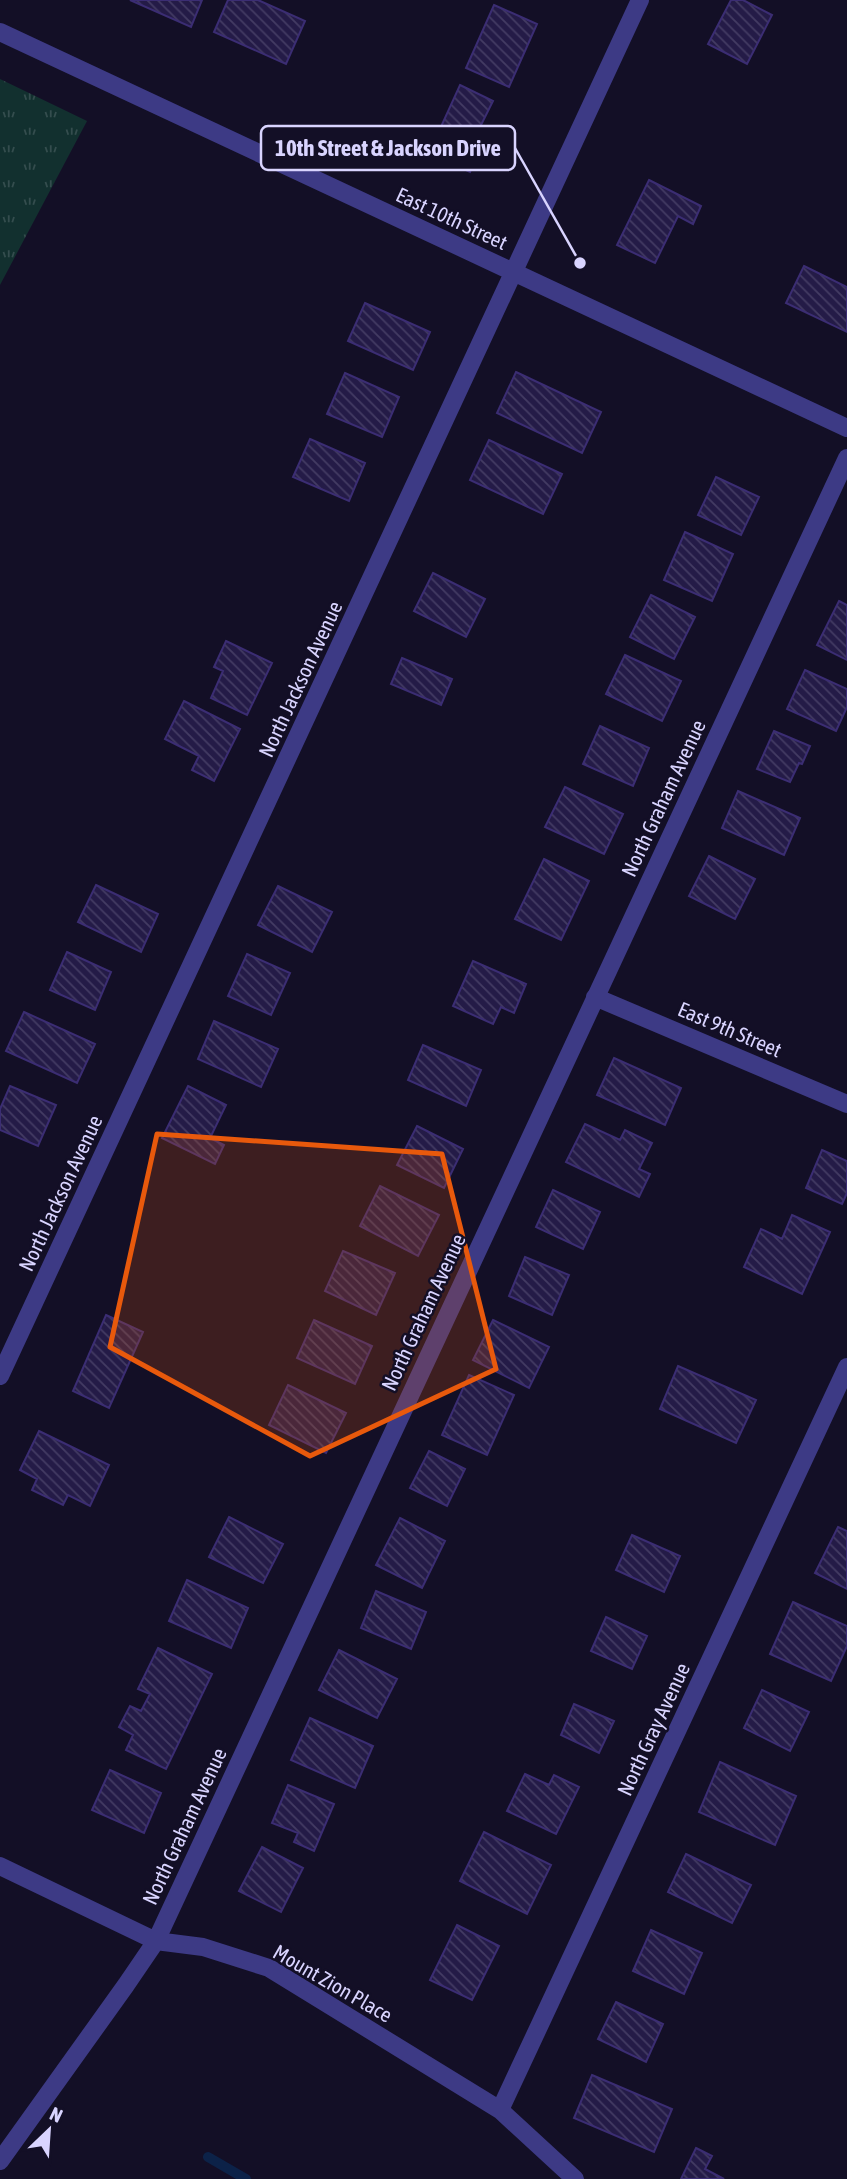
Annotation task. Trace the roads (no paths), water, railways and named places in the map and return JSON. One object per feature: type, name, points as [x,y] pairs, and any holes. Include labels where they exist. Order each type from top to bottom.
[{"type":"street","name":"North Jackson Avenue","points":[[0,1376],[640,0]]},
{"type":"street","name":"East 10th Street","points":[[0,32],[847,428]]},
{"type":"street","name":"North Graham Avenue","points":[[0,2161],[156,1941],[847,458]]},
{"type":"street","name":"East 9th Street","points":[[595,997],[847,1104]]},
{"type":"street","name":"North Gray Avenue","points":[[500,2110],[847,1367]]},
{"type":"street","name":"Mount Zion Place","points":[[0,1866],[156,1941],[203,1947],[269,1968],[500,2110],[575,2179]]},
{"type":"waterway","points":[[208,2157],[246,2179]]},
{"type":"place","name":"10th Street & Jackson Drive","points":[[580,263]]}]
